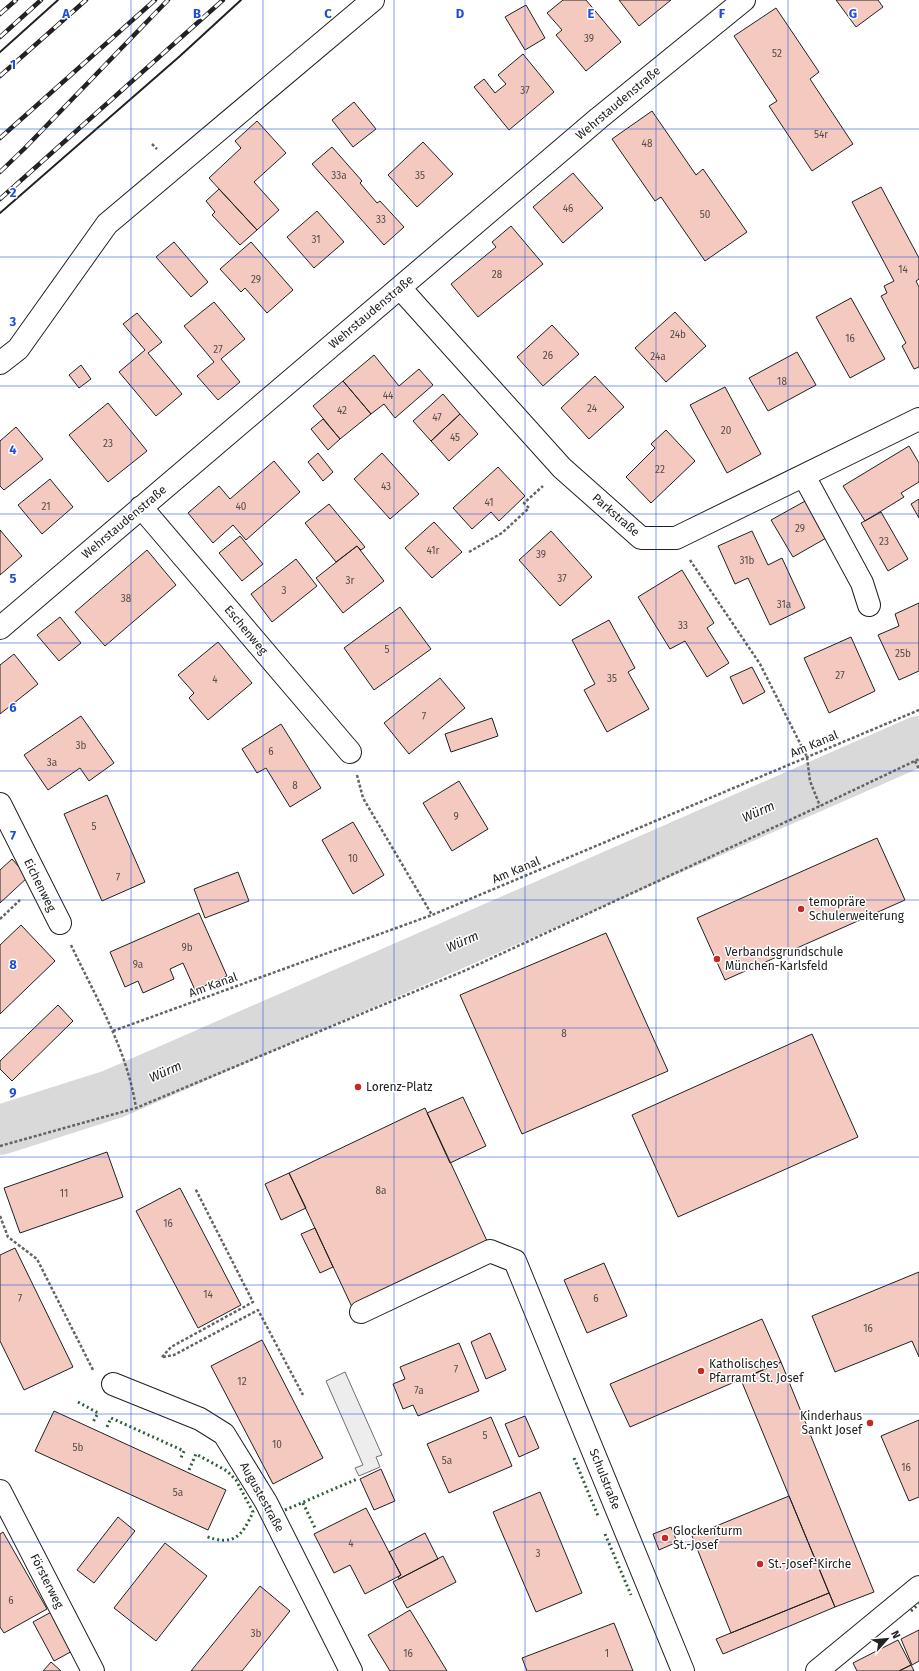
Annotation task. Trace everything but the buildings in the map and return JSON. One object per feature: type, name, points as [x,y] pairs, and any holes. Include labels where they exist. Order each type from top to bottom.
[{"type":"street","points":[[0,363],[18,349],[107,224],[372,0]]},
{"type":"street","name":"Wehrstaudenstraße","points":[[0,628],[599,118],[744,0]]},
{"type":"street","name":"Parkstraße","points":[[400,288],[562,468],[642,538],[676,538],[919,419]]},
{"type":"street","points":[[804,476],[862,583],[869,605]]},
{"type":"street","name":"Eschenweg","points":[[142,507],[350,752]]},
{"type":"street","name":"Eichenweg","points":[[0,804],[60,923]]},
{"type":"street","name":"Schulstraße","points":[[361,1312],[490,1251],[515,1262],[527,1287],[683,1671]]},
{"type":"street","name":"Augustestraße","points":[[113,1384],[200,1419],[224,1434],[266,1502],[351,1671]]},
{"type":"street","name":"Försterweg","points":[[0,1491],[93,1671]]},
{"type":"street","points":[[817,1671],[919,1587]]},
{"type":"path","points":[[469,552],[502,533],[529,508],[524,502],[562,468]]},
{"type":"path","points":[[676,538],[760,664],[807,757],[810,781],[820,806]]},
{"type":"path","name":"Am Kanal","points":[[114,1031],[432,915],[919,710]]},
{"type":"path","points":[[350,752],[363,798],[432,915]]},
{"type":"path","points":[[0,1146],[136,1108],[464,971],[919,759]]},
{"type":"path","points":[[915,761],[919,769]]},
{"type":"path","points":[[60,923],[114,1031],[129,1074],[136,1108]]},
{"type":"path","points":[[195,1188],[253,1302],[171,1347],[162,1357],[174,1355],[258,1310],[303,1395]]},
{"type":"path","points":[[0,1216],[8,1237],[37,1259],[93,1370],[113,1384]]},
{"type":"shaded area","points":[[345,1372],[382,1455],[376,1457],[380,1467],[359,1476],[355,1468],[363,1465],[326,1381]]},
{"type":"waterway","name":"Würm","points":[[0,1130],[113,1094],[919,741]]},
{"type":"railway","points":[[0,14],[16,0]]},
{"type":"railway","points":[[0,37],[41,0]]},
{"type":"railway","points":[[0,76],[86,0]]},
{"type":"railway","points":[[0,138],[155,0]]},
{"type":"railway","points":[[0,172],[168,0]]},
{"type":"railway","points":[[0,199],[223,0]]},
{"type":"hedge","points":[[78,1402],[98,1413],[93,1422]]},
{"type":"hedge","points":[[107,1427],[111,1418],[184,1451],[180,1460]]},
{"type":"hedge","points":[[189,1470],[196,1454],[227,1471],[236,1480],[253,1512],[241,1533],[236,1537],[230,1540],[223,1540],[205,1536]]},
{"type":"hedge","points":[[574,1458],[598,1516]]},
{"type":"hedge","points":[[285,1510],[357,1479]]},
{"type":"hedge","points":[[303,1503],[315,1528]]},
{"type":"hedge","points":[[605,1534],[631,1595]]},
{"type":"hedge","points":[[911,1611],[919,1604]]},
{"type":"wall","points":[[0,52],[58,0]]},
{"type":"wall","points":[[0,213],[180,56],[241,0]]},
{"type":"place","name":"temopräre Schulerweiterung","points":[[801,909]]},
{"type":"place","name":"Verbandsgrundschule München-Karlsfeld","points":[[717,959]]},
{"type":"place","name":"Lorenz-Platz","points":[[358,1087]]},
{"type":"place","name":"Katholisches Pfarramt St. Josef","points":[[701,1371]]},
{"type":"place","name":"Kinderhaus Sankt Josef","points":[[870,1423]]},
{"type":"place","name":"Glockenturm St.-Josef","points":[[665,1538]]},
{"type":"place","name":"St.-Josef-Kirche","points":[[760,1564]]}]
